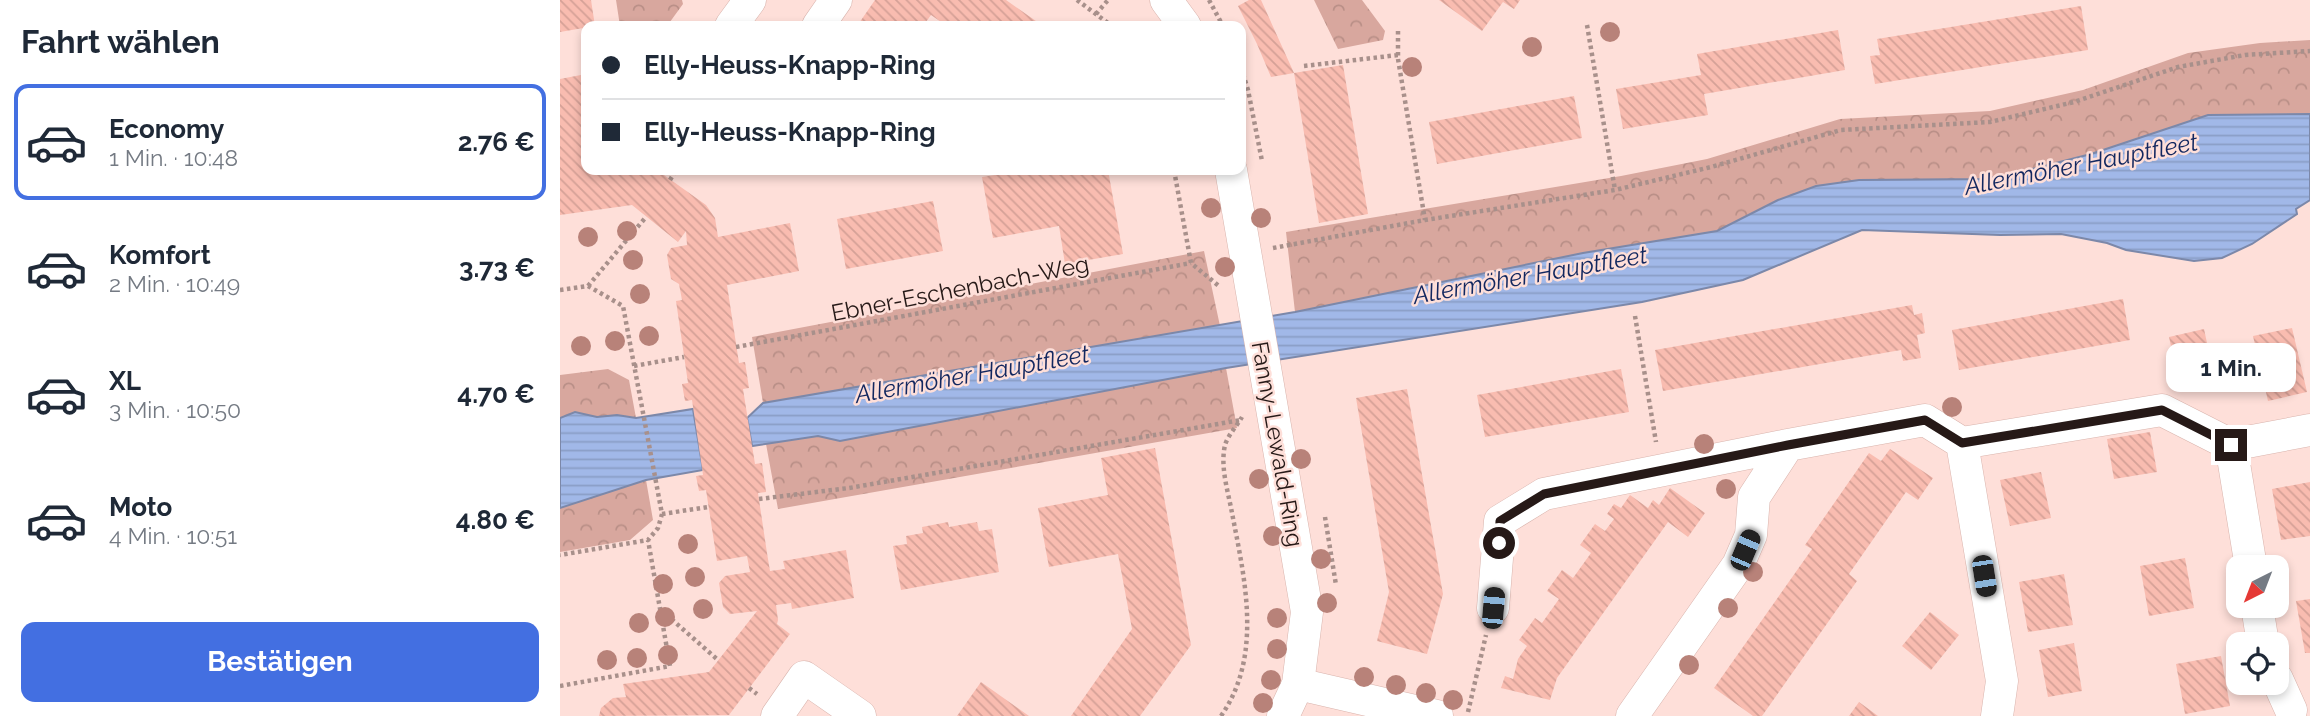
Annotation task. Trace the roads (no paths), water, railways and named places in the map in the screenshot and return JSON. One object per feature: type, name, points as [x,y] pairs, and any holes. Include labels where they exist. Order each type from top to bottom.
[{"type":"street","points":[[735,21],[750,0]]},
{"type":"street","points":[[821,21],[836,0]]},
{"type":"street","name":"Fanny-Lewald-Ring","points":[[1231,175],[1238,293],[1268,381],[1259,413],[1307,612],[1298,684],[1283,716]]},
{"type":"street","points":[[1493,608],[1500,521],[1544,494],[1925,420],[1962,443],[2162,410],[2231,445],[2310,430]]},
{"type":"street","points":[[1962,443],[2002,681],[1997,716]]},
{"type":"street","points":[[1632,716],[1738,565],[1751,535],[1754,497],[1788,445]]},
{"type":"street","points":[[2231,445],[2249,555]]},
{"type":"street","points":[[777,716],[804,677],[860,716]]},
{"type":"street","points":[[1298,684],[1437,716]]},
{"type":"street","points":[[2284,695],[2291,710]]},
{"type":"water","name":"Allermöher Hauptfleet","points":[[2310,114],[2310,200],[2296,209],[2297,214],[2252,244],[2222,258],[2194,261],[2126,250],[2107,243],[2061,234],[2000,235],[1862,230],[1743,280],[1642,302],[1226,368],[840,441],[818,436],[752,446],[747,418],[763,403],[1295,312],[1583,253],[1717,231],[1778,200],[1816,186],[1859,180],[1979,179],[2005,176],[2091,154],[2208,115]]},
{"type":"water","points":[[693,409],[703,470],[646,480],[560,508],[560,418],[575,412],[597,417],[617,415],[636,418]]}]
